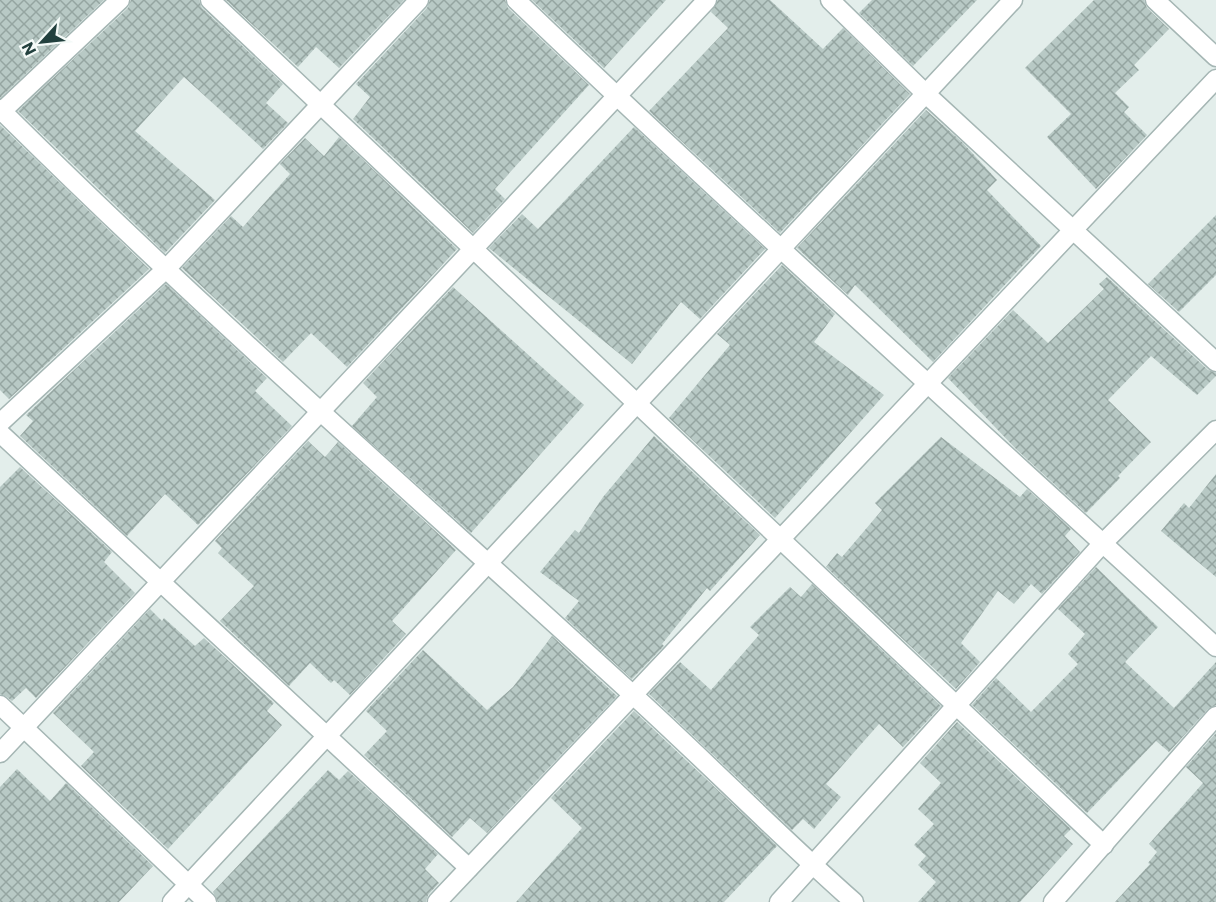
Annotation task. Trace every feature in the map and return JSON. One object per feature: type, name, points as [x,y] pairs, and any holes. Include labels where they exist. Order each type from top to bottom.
[{"type":"street","points":[[120,0],[1,111],[320,412],[633,695],[854,902]]},
{"type":"street","points":[[210,0],[1104,844]]},
{"type":"street","points":[[0,423],[166,269],[419,0]]},
{"type":"street","points":[[516,0],[616,96],[1216,647]]},
{"type":"street","points":[[0,753],[707,0]]},
{"type":"street","points":[[830,0],[926,93],[1216,362]]},
{"type":"street","points":[[172,902],[1013,0]]},
{"type":"street","points":[[1155,0],[1216,57]]},
{"type":"street","points":[[437,902],[1216,79]]},
{"type":"street","points":[[779,902],[1103,543],[1216,430]]},
{"type":"street","points":[[0,433],[469,868]]},
{"type":"street","points":[[0,705],[207,902]]},
{"type":"street","points":[[1053,902],[1216,716]]},
{"type":"building","points":[[0,0],[104,0],[0,98]]},
{"type":"building","points":[[131,0],[199,0],[202,8],[283,84],[266,103],[288,123],[263,149],[184,77],[135,131],[215,200],[165,253],[18,111],[128,8]]},
{"type":"building","points":[[226,0],[404,0],[339,68],[316,47],[298,67]]},
{"type":"building","points":[[430,0],[505,0],[508,8],[589,85],[495,189],[505,199],[473,233],[353,119],[370,97],[356,84],[427,8]]},
{"type":"building","points":[[532,0],[666,0],[604,68]]},
{"type":"building","points":[[718,0],[770,0],[823,49],[843,28],[910,94],[780,233],[649,111],[728,28],[711,12]]},
{"type":"building","points":[[872,0],[977,0],[913,66],[859,13]]},
{"type":"building","points":[[1094,0],[1144,0],[1147,8],[1169,29],[1134,65],[1139,70],[1115,93],[1129,107],[1124,112],[1147,135],[1096,189],[1047,137],[1071,114],[1025,68]]},
{"type":"building","points":[[926,110],[963,143],[997,180],[987,190],[1041,246],[933,362],[855,285],[848,295],[797,248]]},
{"type":"building","points":[[0,125],[149,269],[9,399],[0,390]]},
{"type":"building","points":[[634,127],[765,249],[700,319],[681,302],[632,364],[489,248],[522,214],[538,229]]},
{"type":"building","points":[[339,137],[457,249],[347,367],[311,333],[283,362],[182,268],[231,216],[243,227],[290,174],[280,164],[305,138],[324,156]]},
{"type":"building","points":[[1216,215],[1216,275],[1179,312],[1148,284]]},
{"type":"building","points":[[782,265],[835,314],[814,342],[884,395],[775,518],[669,418],[730,345],[717,334]]},
{"type":"building","points":[[1107,277],[1208,370],[1216,373],[1216,376],[1197,395],[1151,356],[1108,400],[1151,442],[1086,513],[1017,450],[948,378],[1013,310],[1048,343],[1104,289],[1099,284]]},
{"type":"building","points":[[166,284],[267,378],[255,391],[292,426],[198,525],[165,494],[127,536],[20,436],[33,421],[26,415]]},
{"type":"building","points":[[453,287],[584,405],[471,533],[352,426],[377,397],[363,383]]},
{"type":"building","points":[[654,436],[760,535],[710,591],[707,588],[662,644],[664,646],[632,679],[565,618],[579,601],[540,572],[575,530],[579,533],[603,497]]},
{"type":"building","points":[[941,437],[1020,497],[1027,489],[1071,529],[1065,536],[1080,552],[1042,594],[1031,584],[1014,604],[998,591],[961,643],[980,662],[956,689],[826,567],[837,553],[842,557],[882,510],[875,503]]},
{"type":"building","points":[[308,441],[325,457],[338,442],[456,550],[392,621],[406,634],[350,695],[334,680],[331,683],[310,663],[289,686],[220,621],[254,586],[218,553],[222,548],[215,541]]},
{"type":"building","points":[[20,467],[112,552],[104,562],[135,593],[36,698],[26,688],[12,701],[0,694],[0,487]]},
{"type":"building","points":[[1216,474],[1216,577],[1161,531],[1184,503],[1189,508]]},
{"type":"building","points":[[1096,567],[1158,627],[1125,662],[1174,708],[1216,662],[1216,705],[1208,709],[1169,752],[1156,741],[1087,813],[972,705],[996,678],[1031,712],[1078,664],[1068,654],[1085,634],[1058,609]]},
{"type":"building","points":[[812,584],[941,706],[903,747],[879,724],[826,784],[841,797],[814,829],[803,819],[792,830],[649,694],[680,662],[711,690],[759,635],[750,627],[790,587],[801,597]]},
{"type":"building","points":[[150,609],[162,621],[164,618],[195,646],[204,638],[274,703],[267,711],[282,725],[168,849],[81,766],[94,752],[53,713]]},
{"type":"building","points":[[552,636],[617,696],[487,833],[470,818],[452,837],[364,755],[387,731],[366,711],[423,650],[487,710],[513,687]]},
{"type":"building","points":[[634,711],[777,846],[724,902],[516,902],[582,828],[551,798]]},
{"type":"building","points":[[957,722],[1071,829],[1064,836],[1073,844],[1020,902],[918,902],[936,882],[918,865],[926,856],[914,845],[934,824],[918,809],[941,783],[920,763]]},
{"type":"building","points":[[1216,733],[1216,902],[1115,902],[1150,864],[1148,863],[1157,852],[1149,844],[1203,783],[1186,767]]},
{"type":"building","points":[[17,769],[50,801],[66,783],[153,866],[119,902],[0,902],[0,787]]},
{"type":"building","points":[[328,770],[339,780],[348,771],[438,854],[425,869],[439,883],[428,895],[426,902],[218,902],[213,892]]}]
